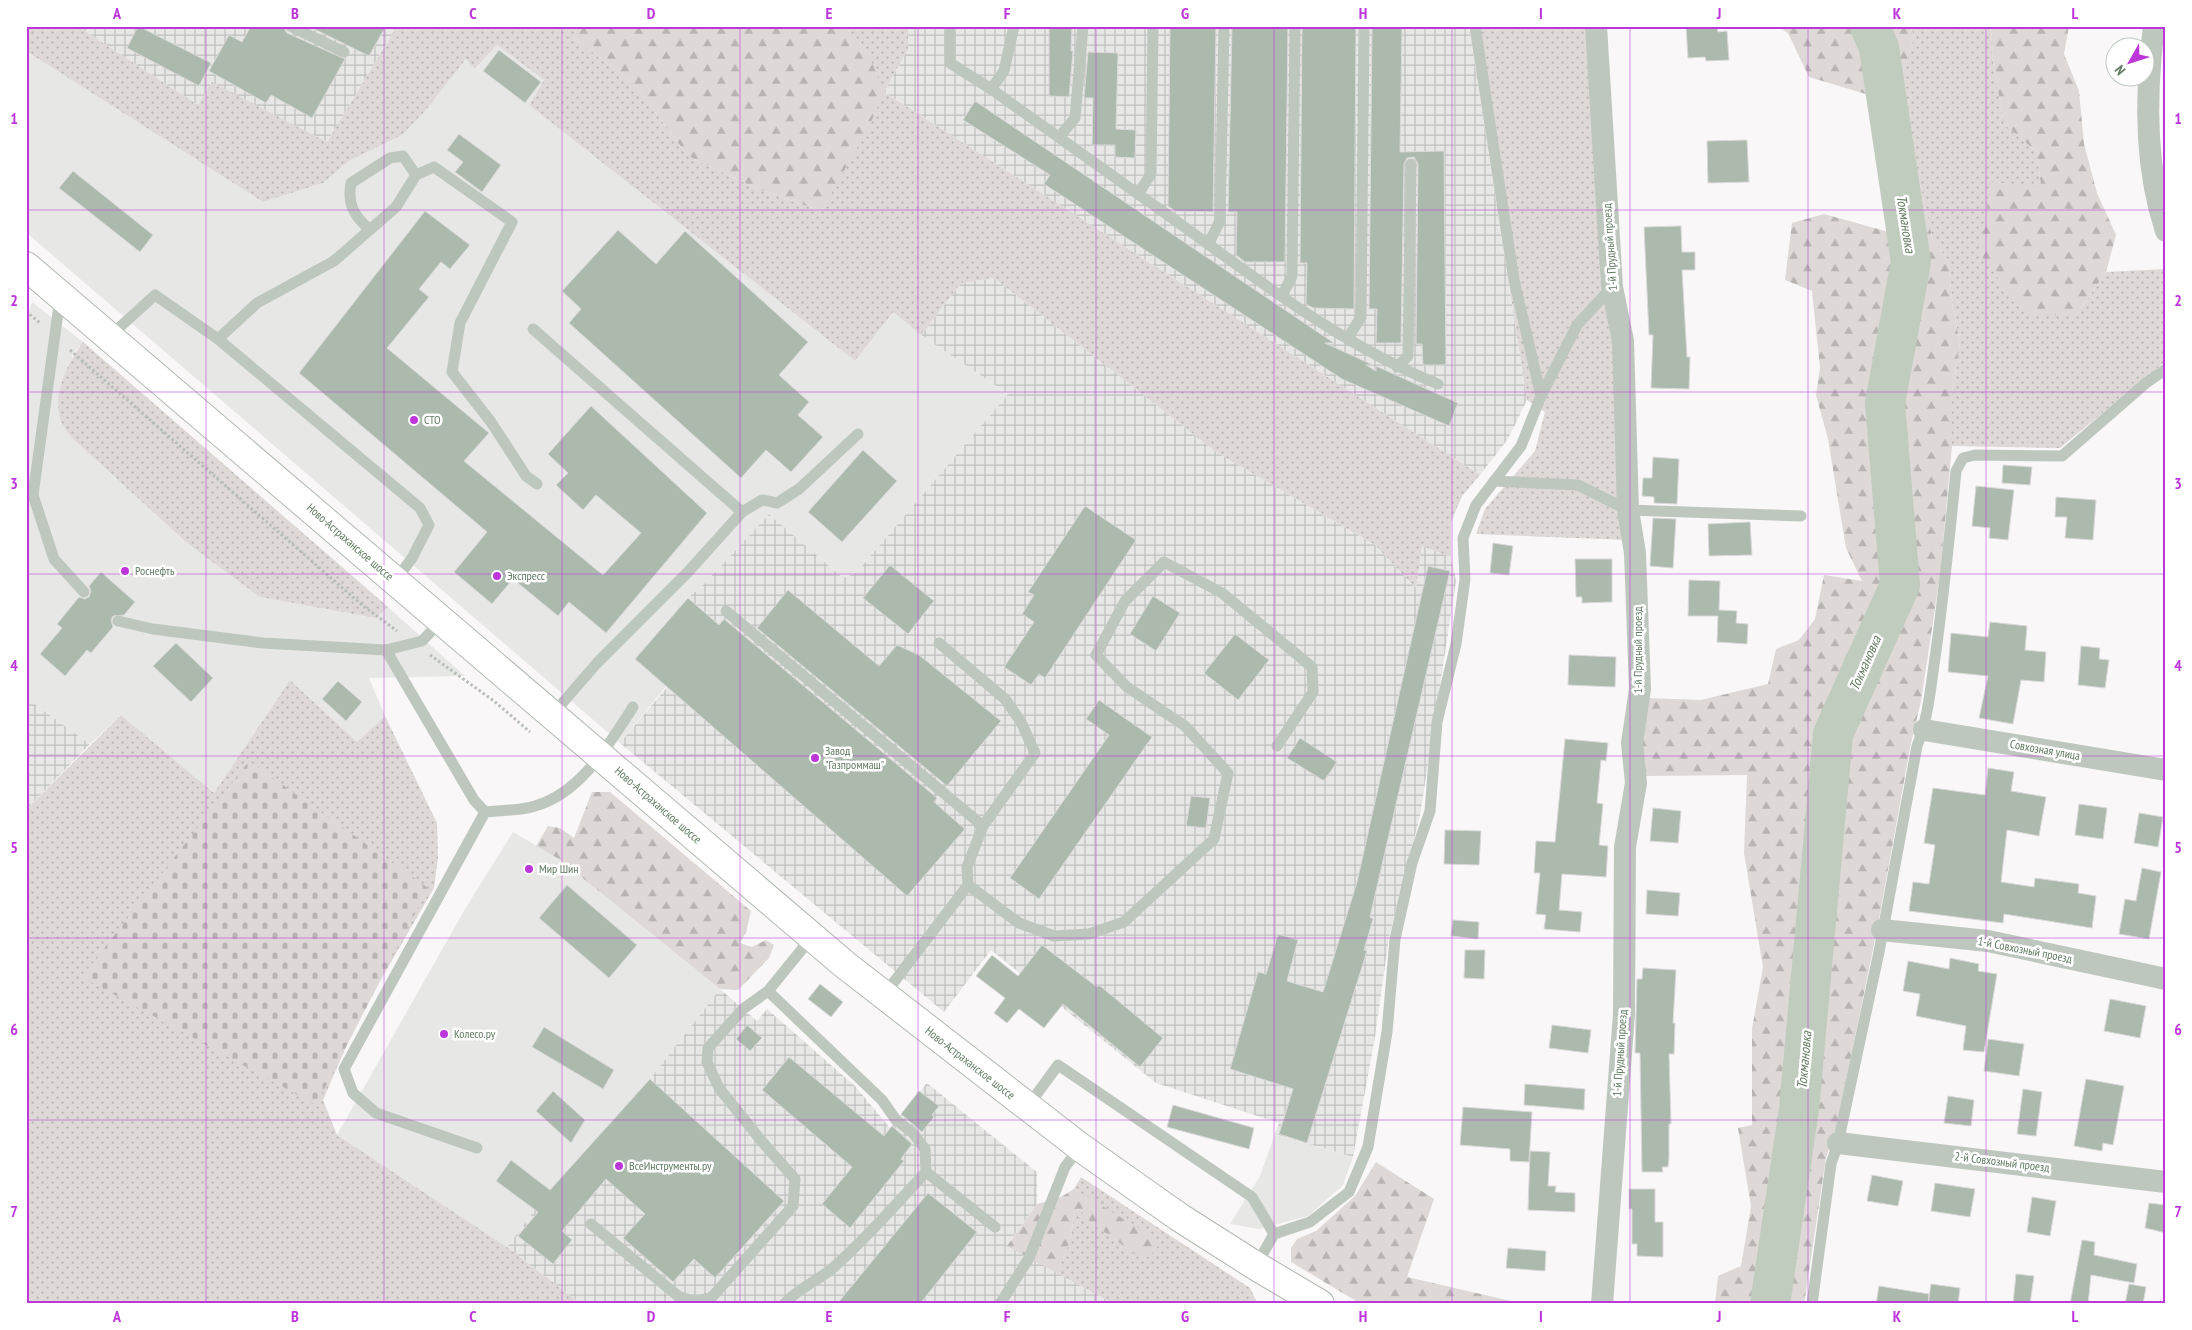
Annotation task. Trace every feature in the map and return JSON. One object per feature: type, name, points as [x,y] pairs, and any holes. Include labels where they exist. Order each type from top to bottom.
[{"type":"main road","name":"Ново-Астраханское шоссе","points":[[26,266],[443,620],[812,937],[884,995],[1027,1108],[1080,1147],[1179,1217],[1320,1304]]},
{"type":"street","name":"1-й Прудный проезд","points":[[1596,26],[1612,287],[1623,341],[1628,510],[1636,562],[1640,689],[1632,743],[1636,784],[1625,847],[1624,1014],[1602,1304]]},
{"type":"street","points":[[2154,26],[2148,132],[2150,165],[2158,207],[2166,231]]},
{"type":"street","name":"Совхозная улица","points":[[1924,730],[2166,770]]},
{"type":"street","name":"1-й Совхозный проезд","points":[[1882,930],[1988,941],[2166,979]]},
{"type":"street","name":"2-й Совхозный проезд","points":[[1838,1143],[2166,1182]]},
{"type":"lane","points":[[290,26],[344,52]]},
{"type":"lane","points":[[950,26],[950,63],[991,89],[1282,296],[1397,367],[1438,384]]},
{"type":"lane","points":[[991,89],[1004,72],[1014,26]]},
{"type":"lane","points":[[1059,138],[1075,118],[1083,26]]},
{"type":"lane","points":[[1138,194],[1151,174],[1153,26]]},
{"type":"lane","points":[[1209,243],[1220,221],[1224,26]]},
{"type":"lane","points":[[1282,296],[1292,276],[1295,26]]},
{"type":"lane","points":[[1348,338],[1361,317],[1364,26]]},
{"type":"lane","points":[[1475,26],[1514,280],[1541,396]]},
{"type":"lane","points":[[370,230],[355,217],[348,198],[352,182],[390,158],[403,156],[416,175]]},
{"type":"lane","points":[[1397,367],[1408,356],[1411,164]]},
{"type":"lane","points":[[218,339],[258,303],[334,261],[396,207],[416,175],[434,167],[512,222],[460,323],[452,372],[491,422],[526,476],[537,484]]},
{"type":"lane","points":[[1256,1266],[1274,1234],[1310,1222],[1349,1192],[1368,1148],[1387,1032],[1395,939],[1412,863],[1430,811],[1437,722],[1456,644],[1465,579],[1463,538],[1476,505],[1521,446],[1541,396],[1577,325],[1612,287]]},
{"type":"lane","points":[[110,336],[155,295],[218,339],[420,508],[429,525],[412,558],[396,580]]},
{"type":"lane","points":[[61,296],[32,495],[54,560],[84,592]]},
{"type":"lane","points":[[533,329],[742,512]]},
{"type":"lane","points":[[1812,1304],[1831,1164],[1838,1143],[1918,746],[1924,730],[1946,576],[1956,472],[1963,458],[1975,455],[2062,456],[2146,383],[2166,369]]},
{"type":"lane","points":[[552,714],[597,663],[688,572],[742,512],[762,500],[777,503],[799,489],[858,434]]},
{"type":"lane","points":[[1494,481],[1578,485],[1628,510],[1801,516]]},
{"type":"lane","points":[[968,885],[1019,923],[1054,936],[1089,934],[1124,922],[1214,838],[1228,773],[1185,726],[1127,687],[1096,656],[1125,601],[1164,562],[1222,593],[1312,668],[1313,692],[1277,746]]},
{"type":"lane","points":[[726,611],[983,826]]},
{"type":"lane","points":[[118,621],[152,629],[263,643],[386,650],[422,641],[443,620]]},
{"type":"lane","points":[[884,995],[968,885],[967,867],[983,826],[1035,754],[1022,722],[1004,699],[939,643]]},
{"type":"lane","points":[[386,650],[474,800],[485,812]]},
{"type":"lane","points":[[485,812],[535,806],[564,793],[601,756],[633,707]]},
{"type":"lane","points":[[477,1148],[376,1113],[353,1092],[344,1069],[485,812]]},
{"type":"lane","points":[[591,1224],[678,1296],[696,1302],[712,1297],[793,1206],[795,1179],[719,1088],[706,1062],[708,1048],[744,1009],[768,991],[812,937]]},
{"type":"lane","points":[[768,991],[882,1100],[896,1120],[912,1133],[924,1149],[926,1172],[995,1227]]},
{"type":"lane","points":[[1027,1108],[1058,1065],[1252,1197],[1274,1234]]},
{"type":"lane","points":[[1000,1304],[1030,1258],[1064,1167],[1080,1147]]},
{"type":"lane","points":[[784,1304],[794,1293],[821,1279],[843,1259],[926,1172]]},
{"type":"shaded area","points":[[77,26],[397,26],[327,142],[212,83],[198,105]]},
{"type":"shaded area","points":[[908,26],[1469,26],[1527,400],[1508,439],[1480,475],[884,92],[908,49]]},
{"type":"shaded area","points":[[497,45],[544,80],[529,105],[855,361],[893,312],[921,335],[1008,394],[856,573],[843,578],[769,514],[704,584],[688,598],[666,686],[620,743],[29,235],[26,51],[263,202],[323,183],[349,161],[402,135],[426,110],[467,58],[476,69]]},
{"type":"shaded area","points":[[994,278],[1216,452],[1375,545],[1416,588],[1422,546],[1451,557],[1456,581],[1420,816],[1389,937],[1375,1037],[1353,1157],[1275,1134],[1279,1123],[1156,1083],[991,950],[944,1012],[620,743],[719,625],[688,598],[704,584],[769,514],[843,578],[856,573],[1008,394],[921,335],[961,283]]},
{"type":"shaded area","name":"Роснефть","points":[[32,302],[83,342],[72,356],[72,438],[188,544],[261,597],[374,618],[388,607],[465,676],[369,678],[385,716],[357,742],[290,680],[214,793],[121,715],[90,744],[26,698],[26,322]]},
{"type":"shaded area","points":[[26,698],[90,744],[26,810]]},
{"type":"shaded area","points":[[513,832],[559,859],[720,989],[650,1079],[549,1191],[507,1247],[337,1135],[465,909]]},
{"type":"shaded area","points":[[720,989],[757,1021],[767,1009],[855,1086],[890,1128],[927,1083],[1037,1172],[1037,1204],[1007,1245],[1114,1304],[581,1304],[507,1247],[549,1191],[650,1079]]},
{"type":"shaded area","points":[[1275,1134],[1353,1157],[1343,1185],[1308,1216],[1259,1229],[1230,1224],[1260,1176]]},
{"type":"green space","points":[[26,26],[77,26],[198,105],[212,82],[327,142],[397,26],[574,26],[574,38],[635,85],[688,156],[758,189],[821,211],[846,166],[868,53],[845,26],[908,26],[908,49],[884,92],[1480,475],[1462,496],[1451,522],[1451,557],[1422,546],[1416,588],[1375,545],[1216,452],[994,278],[961,283],[921,335],[893,312],[855,361],[529,105],[544,80],[497,45],[475,69],[466,59],[426,110],[402,135],[349,161],[323,183],[263,202],[26,51]]},
{"type":"green space","points":[[574,26],[845,26],[868,53],[884,92],[868,129],[821,211],[758,189],[688,156],[635,85],[574,38]]},
{"type":"green space","points":[[1469,26],[1585,26],[1604,219],[1600,278],[1613,323],[1627,540],[1476,534],[1485,509],[1535,451],[1545,412],[1527,400]]},
{"type":"green space","points":[[1777,26],[1910,26],[1914,37],[1902,77],[1917,170],[1933,241],[1948,260],[1953,308],[1960,343],[1952,395],[1952,446],[1940,575],[1921,701],[1911,743],[1877,930],[1837,1124],[1826,1158],[1804,1304],[1715,1304],[1718,1276],[1741,1266],[1751,1206],[1738,1128],[1752,1125],[1752,1029],[1763,967],[1744,853],[1747,775],[1644,776],[1640,759],[1648,698],[1701,700],[1768,684],[1776,649],[1799,640],[1815,619],[1824,575],[1862,581],[1846,548],[1828,439],[1816,395],[1820,368],[1812,291],[1785,280],[1792,223],[1824,214],[1896,234],[1879,98],[1809,77],[1788,33]]},
{"type":"green space","points":[[1910,26],[1991,26],[1993,62],[2004,124],[2037,152],[2041,187],[2075,316],[2106,272],[2166,269],[2166,361],[2060,448],[1952,446],[1952,395],[1960,343],[1953,308],[1948,260],[1933,241],[1917,170],[1902,77],[1914,37]]},
{"type":"green space","points":[[1991,26],[2069,26],[2064,54],[2079,91],[2084,144],[2097,193],[2116,235],[2106,272],[2075,316],[2025,314],[1979,253],[1991,182],[2041,187],[2037,152],[2004,124],[1993,62]]},
{"type":"green space","points":[[83,342],[388,607],[375,618],[260,597],[188,544],[72,438],[62,423],[58,408],[60,388],[67,368]]},
{"type":"green space","points":[[290,680],[357,742],[385,716],[437,823],[438,858],[434,888],[358,1019],[323,1100],[337,1135],[507,1247],[581,1304],[26,1304],[26,810],[121,715],[214,793]]},
{"type":"green space","points":[[249,761],[428,888],[316,1105],[82,977]]},
{"type":"green space","points":[[592,792],[610,792],[751,911],[746,932],[740,943],[752,947],[766,940],[774,945],[769,958],[738,990],[720,989],[559,859],[536,846],[548,826],[560,828],[574,838]]},
{"type":"green space","points":[[1376,1162],[1434,1199],[1407,1277],[1524,1304],[1361,1304],[1291,1262],[1291,1248],[1297,1239],[1316,1231],[1355,1196]]},
{"type":"green space","points":[[1081,1177],[1250,1288],[1258,1304],[1114,1304],[1057,1273],[1070,1241],[1075,1210],[1080,1209],[1089,1221],[1143,1260],[1100,1206],[1074,1189]]},
{"type":"green space","points":[[1074,1189],[1150,1235],[1158,1249],[1143,1260],[1089,1221],[1080,1209],[1075,1210],[1070,1241],[1057,1273],[1007,1246],[1037,1204],[1061,1197]]},
{"type":"building","points":[[138,26],[211,63],[199,86],[127,48]]},
{"type":"building","points":[[251,26],[283,26],[287,33],[345,59],[312,118],[271,95],[266,103],[209,71],[229,35],[242,42]]},
{"type":"building","points":[[308,26],[386,26],[369,56]]},
{"type":"building","points":[[1049,26],[1072,26],[1071,51],[1073,51],[1069,97],[1049,96]]},
{"type":"building","points":[[1170,26],[1216,26],[1213,212],[1175,211],[1168,206]]},
{"type":"building","points":[[1232,26],[1288,26],[1285,262],[1245,262],[1236,255],[1237,212],[1228,212]]},
{"type":"building","points":[[1302,26],[1356,26],[1354,309],[1313,308],[1306,304],[1307,263],[1300,263]]},
{"type":"building","points":[[1372,26],[1402,26],[1400,152],[1444,151],[1446,365],[1423,365],[1422,344],[1416,344],[1418,164],[1414,157],[1407,158],[1404,164],[1401,343],[1376,343],[1377,309],[1369,309]]},
{"type":"building","points":[[1686,26],[1717,26],[1718,32],[1727,31],[1729,60],[1706,61],[1705,57],[1688,58]]},
{"type":"building","points":[[499,50],[541,82],[525,103],[483,71]]},
{"type":"building","points":[[1088,52],[1118,53],[1116,129],[1136,130],[1135,158],[1115,157],[1115,145],[1092,145],[1093,98],[1084,98]]},
{"type":"building","points":[[975,101],[1334,343],[1325,343],[1373,365],[1366,365],[1376,371],[1376,366],[1458,403],[1449,426],[1342,379],[1044,184],[1050,175],[963,120]]},
{"type":"building","points":[[459,134],[501,165],[482,192],[455,172],[463,162],[447,150]]},
{"type":"building","points":[[1747,140],[1749,182],[1708,183],[1707,141]]},
{"type":"building","points":[[73,171],[153,235],[140,252],[59,188]]},
{"type":"building","name":"СТО","points":[[425,211],[470,245],[450,269],[441,262],[419,289],[429,297],[387,348],[489,433],[464,461],[603,575],[641,533],[596,495],[583,510],[556,485],[568,473],[548,454],[591,406],[707,513],[606,633],[569,602],[558,616],[513,579],[492,604],[454,572],[487,532],[299,373]]},
{"type":"building","points":[[1681,226],[1682,252],[1695,252],[1695,270],[1682,270],[1687,357],[1690,357],[1689,389],[1651,388],[1653,335],[1649,335],[1644,227]]},
{"type":"building","points":[[618,230],[656,264],[685,231],[808,342],[779,375],[809,402],[798,415],[823,437],[791,472],[766,450],[741,478],[569,323],[581,309],[562,291]]},
{"type":"building","points":[[863,450],[897,481],[842,542],[808,512]]},
{"type":"building","points":[[1653,457],[1679,459],[1677,504],[1654,503],[1654,497],[1642,496],[1643,478],[1652,478]]},
{"type":"building","points":[[2003,465],[2032,467],[2030,485],[2002,483]]},
{"type":"building","points":[[1976,486],[2014,490],[2008,540],[1989,538],[1990,528],[1972,526]]},
{"type":"building","points":[[2056,497],[2096,500],[2093,540],[2065,538],[2067,517],[2055,517]]},
{"type":"building","points":[[1085,506],[1136,540],[1045,678],[1039,674],[1031,685],[1004,667],[1034,622],[1022,614],[1034,595],[1028,592]]},
{"type":"building","points":[[1653,518],[1676,519],[1673,568],[1650,566]]},
{"type":"building","points":[[1750,522],[1752,555],[1709,556],[1708,524]]},
{"type":"building","points":[[1493,543],[1513,546],[1509,575],[1490,573]]},
{"type":"building","points":[[1575,559],[1612,559],[1612,602],[1582,603],[1582,597],[1576,597]]},
{"type":"building","points":[[890,565],[934,601],[908,634],[863,598]]},
{"type":"building","points":[[1428,566],[1450,571],[1370,917],[1373,919],[1364,950],[1367,951],[1307,1143],[1279,1134],[1293,1089],[1230,1069],[1258,972],[1266,974],[1278,934],[1298,940],[1287,981],[1323,992],[1357,882]]},
{"type":"building","points":[[101,572],[135,602],[124,615],[113,616],[111,620],[113,627],[91,653],[87,650],[65,676],[40,654],[62,628],[57,624],[79,597],[85,599],[89,597],[91,591],[89,586]]},
{"type":"building","points":[[1689,580],[1720,581],[1719,610],[1737,611],[1736,623],[1748,624],[1747,644],[1717,642],[1718,616],[1688,616]]},
{"type":"building","points":[[788,590],[879,666],[897,645],[919,655],[1001,721],[947,786],[757,628]]},
{"type":"building","points":[[1153,596],[1180,613],[1156,651],[1130,634]]},
{"type":"building","name":"Завод \"Газпроммаш\"","points":[[688,598],[719,625],[724,619],[937,798],[934,802],[965,829],[907,896],[635,659]]},
{"type":"building","points":[[1990,622],[2027,626],[2025,650],[2046,652],[2044,682],[2021,680],[2013,724],[1979,718],[1988,676],[1948,672],[1951,633],[1988,637]]},
{"type":"building","points":[[1235,634],[1269,660],[1238,700],[1204,673]]},
{"type":"building","points":[[176,643],[213,678],[191,702],[153,666]]},
{"type":"building","points":[[2081,646],[2100,648],[2099,659],[2109,660],[2105,688],[2078,685]]},
{"type":"building","points":[[1569,655],[1616,657],[1615,687],[1568,685]]},
{"type":"building","points":[[338,681],[362,702],[346,721],[322,699]]},
{"type":"building","points":[[1099,700],[1152,737],[1039,899],[1010,878],[1109,735],[1086,719]]},
{"type":"building","points":[[1300,738],[1337,762],[1324,781],[1287,758]]},
{"type":"building","points":[[1565,739],[1608,743],[1606,761],[1601,760],[1597,803],[1603,804],[1599,845],[1608,846],[1606,877],[1562,874],[1559,910],[1582,912],[1580,932],[1544,929],[1546,915],[1536,914],[1540,873],[1534,873],[1536,841],[1555,842]]},
{"type":"building","points":[[1988,768],[2014,772],[2011,791],[2046,797],[2039,836],[2007,830],[2001,882],[2034,887],[2035,878],[2079,884],[2078,893],[2096,896],[2092,928],[2004,914],[2003,923],[1909,911],[1913,882],[1929,884],[1935,845],[1924,843],[1933,788],[1985,795]]},
{"type":"building","points":[[1191,796],[1210,798],[1206,828],[1186,826]]},
{"type":"building","points":[[2079,804],[2107,808],[2103,839],[2075,835]]},
{"type":"building","points":[[1653,808],[1681,811],[1678,843],[1650,841]]},
{"type":"building","points":[[2139,813],[2163,817],[2158,847],[2134,843]]},
{"type":"building","points":[[1445,830],[1481,831],[1479,865],[1444,864]]},
{"type":"building","points":[[2142,868],[2161,872],[2149,939],[2119,934],[2125,899],[2136,901]]},
{"type":"building","points":[[567,885],[637,945],[609,978],[539,918]]},
{"type":"building","points":[[1647,890],[1680,893],[1678,916],[1646,914]]},
{"type":"building","points":[[1453,920],[1479,922],[1478,939],[1451,936]]},
{"type":"building","points":[[1042,945],[1097,987],[1099,985],[1163,1038],[1140,1067],[1063,1004],[1044,1028],[1019,1009],[1007,1023],[994,1013],[1005,998],[976,976],[992,955],[1018,976]]},
{"type":"building","points":[[1465,950],[1485,950],[1484,979],[1464,978]]},
{"type":"building","points":[[1950,958],[1979,964],[1978,971],[1997,974],[1984,1052],[1963,1050],[1966,1026],[1916,1016],[1920,994],[1903,991],[1908,961],[1949,969]]},
{"type":"building","points":[[1643,968],[1676,970],[1673,1023],[1675,1023],[1674,1054],[1669,1054],[1671,1124],[1669,1124],[1669,1158],[1668,1167],[1662,1167],[1663,1172],[1642,1172],[1640,1053],[1635,1053],[1637,979],[1642,979]]},
{"type":"building","points":[[820,984],[843,1002],[831,1017],[808,999]]},
{"type":"building","points":[[2110,999],[2146,1006],[2140,1038],[2104,1031]]},
{"type":"building","points":[[747,1025],[762,1038],[750,1051],[736,1039]]},
{"type":"building","points":[[1552,1025],[1591,1030],[1588,1053],[1549,1048]]},
{"type":"building","points":[[544,1027],[614,1070],[603,1089],[532,1047]]},
{"type":"building","points":[[1988,1039],[2024,1044],[2019,1076],[1984,1071]]},
{"type":"building","points":[[789,1057],[884,1136],[892,1126],[912,1144],[901,1159],[904,1161],[850,1228],[822,1204],[852,1167],[762,1090]]},
{"type":"building","points":[[650,1079],[784,1201],[715,1278],[694,1259],[673,1282],[623,1238],[645,1214],[606,1179],[562,1231],[572,1240],[553,1264],[518,1236],[538,1212],[496,1181],[511,1160],[550,1190]]},
{"type":"building","points":[[2086,1079],[2124,1086],[2113,1145],[2103,1143],[2102,1151],[2074,1146]]},
{"type":"building","points":[[1525,1084],[1585,1089],[1584,1110],[1524,1105]]},
{"type":"building","points":[[2023,1089],[2042,1092],[2036,1136],[2017,1134]]},
{"type":"building","points":[[553,1091],[585,1120],[571,1143],[536,1111]]},
{"type":"building","points":[[919,1091],[939,1106],[932,1115],[934,1117],[922,1132],[901,1114]]},
{"type":"building","points":[[1948,1096],[1974,1100],[1971,1126],[1944,1123]]},
{"type":"building","points":[[1173,1105],[1254,1128],[1249,1149],[1167,1127]]},
{"type":"building","points":[[1463,1107],[1532,1112],[1529,1162],[1510,1161],[1510,1149],[1460,1145]]},
{"type":"building","points":[[1530,1151],[1550,1152],[1548,1186],[1556,1186],[1555,1192],[1575,1193],[1575,1212],[1528,1210]]},
{"type":"building","points":[[1872,1175],[1903,1181],[1898,1206],[1867,1201]]},
{"type":"building","points":[[1935,1183],[1975,1189],[1970,1217],[1931,1211]]},
{"type":"building","points":[[1629,1189],[1655,1189],[1655,1222],[1663,1222],[1663,1257],[1637,1256],[1637,1244],[1632,1244],[1632,1209],[1629,1209]]},
{"type":"building","points":[[928,1193],[977,1232],[920,1304],[837,1304]]},
{"type":"building","points":[[2032,1197],[2056,1201],[2050,1236],[2027,1232]]},
{"type":"building","points":[[2149,1203],[2166,1205],[2166,1233],[2145,1228]]},
{"type":"building","points":[[2082,1240],[2095,1242],[2094,1255],[2137,1264],[2134,1283],[2091,1275],[2088,1304],[2070,1304]]},
{"type":"building","points":[[1508,1248],[1546,1251],[1545,1271],[1506,1268]]},
{"type":"building","points":[[2016,1274],[2034,1276],[2030,1304],[2013,1304]]},
{"type":"building","points":[[1931,1284],[1960,1288],[1958,1304],[1928,1304]]},
{"type":"building","points":[[2129,1284],[2146,1287],[2143,1304],[2125,1304]]},
{"type":"building","points":[[1879,1286],[1929,1294],[1928,1304],[1876,1304]]},
{"type":"waterway","name":"Токмановка","points":[[1770,1304],[1799,1109],[1833,734],[1900,585],[1885,403],[1911,262],[1879,48],[1870,26]]},
{"type":"place","name":"СТО","points":[[414,420]]},
{"type":"place","name":"Роснефть","points":[[125,571]]},
{"type":"place","name":"Экспресс","points":[[497,576]]},
{"type":"place","name":"Завод \"Газпроммаш\"","points":[[815,758]]},
{"type":"place","name":"Мир Шин","points":[[529,869]]},
{"type":"place","name":"Колесо.ру","points":[[444,1034]]},
{"type":"place","name":"ВсеИнструменты.ру","points":[[619,1166]]}]
